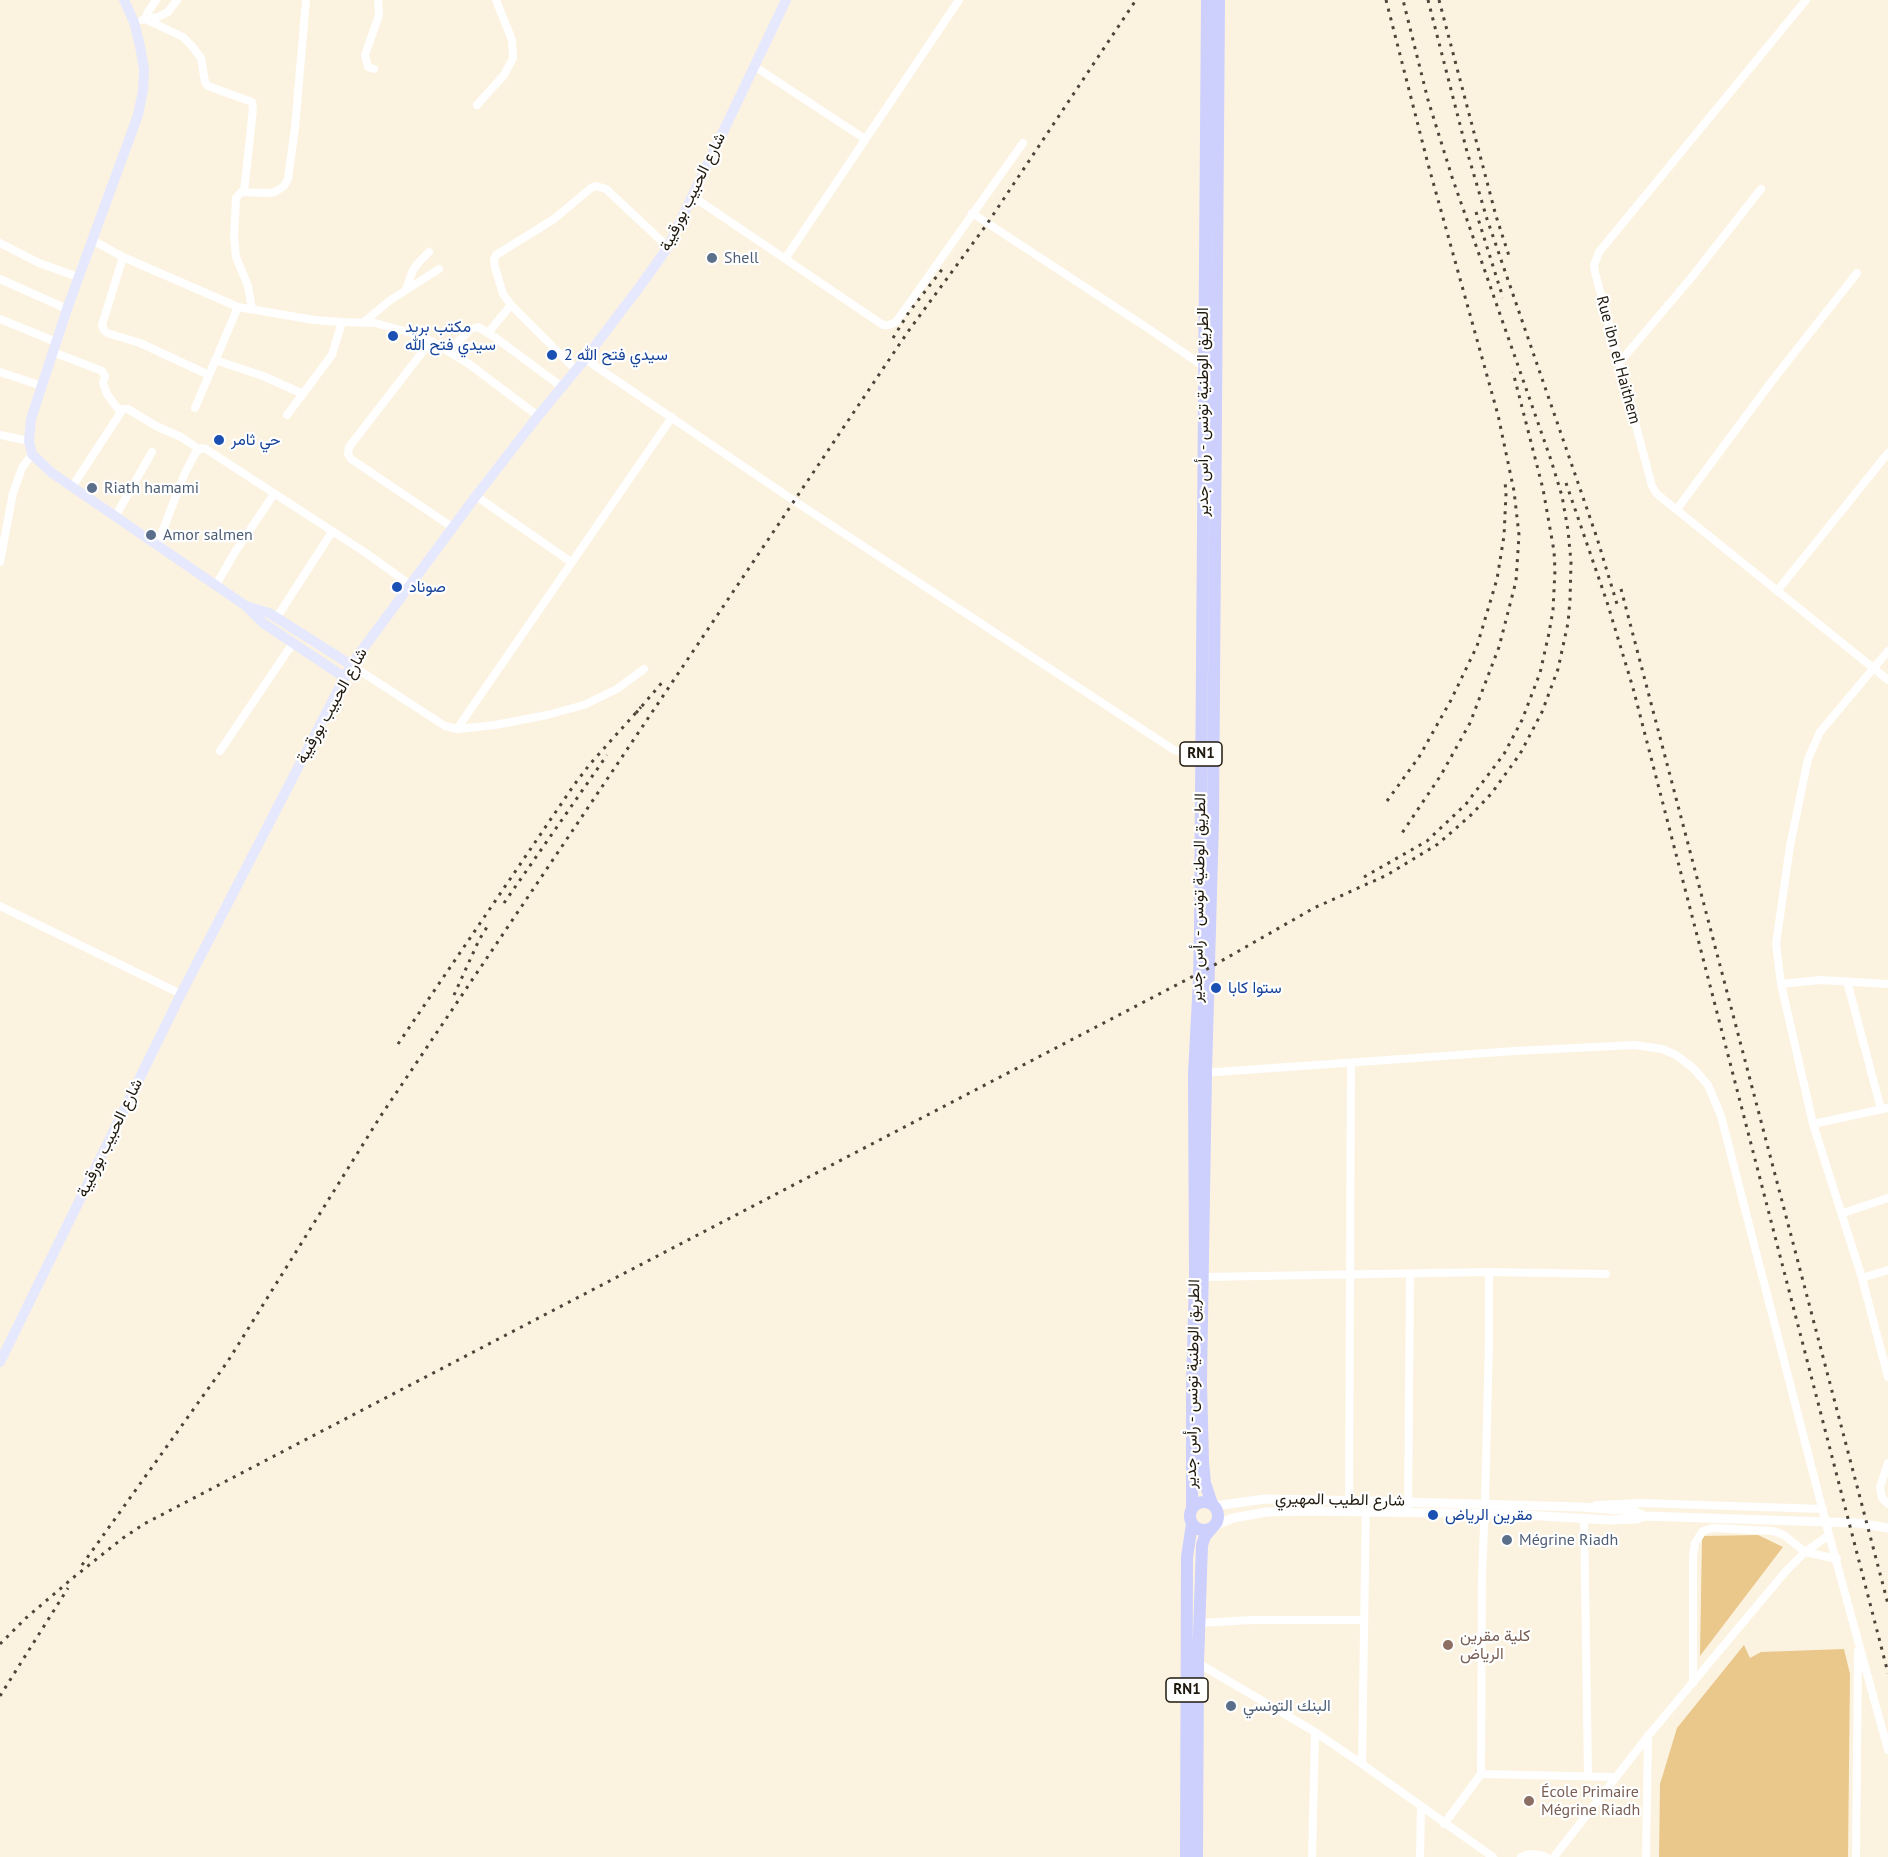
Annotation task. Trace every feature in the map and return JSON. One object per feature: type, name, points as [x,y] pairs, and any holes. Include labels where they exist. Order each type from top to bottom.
[{"type":"main road","points":[[124,0],[140,21],[144,69],[143,91],[138,115],[78,277],[42,386],[32,419],[29,441],[32,454],[52,473],[246,606],[263,623],[344,677]]},
{"type":"main road","name":"شارع الحبيب بورقيبة","points":[[0,1362],[181,994],[344,677],[409,584],[538,416],[585,359],[668,247],[786,0]]},
{"type":"main road","name":"الطريق الوطنية تونس - رأس جدير","points":[[1207,0],[1204,367],[1207,755]]},
{"type":"main road","name":"الطريق الوطنية تونس - رأس جدير","points":[[1213,1505],[1205,1484],[1202,1447],[1203,1277],[1199,980],[1216,372],[1219,0]]},
{"type":"main road","points":[[246,606],[277,617],[351,665]]},
{"type":"main road","name":"الطريق الوطنية تونس - رأس جدير","points":[[1192,1508],[1200,1073]]},
{"type":"main road","points":[[1192,1508],[1199,1503],[1208,1502],[1213,1505]]},
{"type":"main road","name":"RN1","points":[[1197,1857],[1198,1663],[1202,1545],[1218,1514],[1213,1505]]},
{"type":"main road","name":"RN1","points":[[1186,1857],[1187,1557],[1192,1508]]},
{"type":"main road","points":[[1192,1524],[1203,1530],[1213,1527]]},
{"type":"street","points":[[140,21],[156,0]]},
{"type":"street","points":[[140,21],[168,12],[177,0]]},
{"type":"street","points":[[252,309],[248,286],[236,257],[234,237],[236,198],[239,193],[244,192],[275,192],[284,186],[288,179],[295,128],[306,0]]},
{"type":"street","points":[[374,69],[368,67],[365,55],[379,15],[378,0]]},
{"type":"street","points":[[477,105],[504,75],[513,58],[512,40],[496,0]]},
{"type":"street","points":[[785,259],[958,0]]},
{"type":"street","name":"Rue ibn el Haithem","points":[[1806,0],[1599,252],[1594,265],[1648,477],[1657,494],[1888,680]]},
{"type":"street","points":[[140,21],[183,37],[192,45],[201,58],[205,82],[208,86],[252,102],[244,192]]},
{"type":"street","points":[[754,66],[865,139]]},
{"type":"street","points":[[692,196],[883,325],[889,325],[896,322],[1023,143]]},
{"type":"street","points":[[576,370],[511,305],[499,281],[494,260],[496,255],[554,219],[596,186],[606,189],[668,247]]},
{"type":"street","points":[[1619,363],[1691,278],[1761,189]]},
{"type":"street","points":[[972,213],[1204,367],[1216,372]]},
{"type":"street","points":[[92,240],[123,257],[238,307],[314,320],[364,322],[390,326],[412,333],[469,364],[538,416]]},
{"type":"street","points":[[0,243],[39,263],[78,277]]},
{"type":"street","points":[[406,290],[413,270],[429,252]]},
{"type":"street","points":[[123,257],[102,326],[104,330],[107,333],[140,343],[209,375]]},
{"type":"street","points":[[364,322],[406,290],[439,269]]},
{"type":"street","points":[[1677,509],[1772,381],[1857,273]]},
{"type":"street","points":[[0,279],[67,309]]},
{"type":"street","points":[[488,333],[511,305]]},
{"type":"street","points":[[195,408],[238,307]]},
{"type":"street","points":[[0,319],[102,371],[105,376],[103,383],[107,394],[120,412]]},
{"type":"street","points":[[287,415],[332,355],[342,322]]},
{"type":"street","points":[[448,351],[471,329],[478,327],[562,387]]},
{"type":"street","points":[[431,342],[349,447],[348,454],[351,459],[452,527]]},
{"type":"street","points":[[585,359],[793,500],[1174,750],[1185,754],[1207,755]]},
{"type":"street","points":[[215,360],[263,376],[303,394]]},
{"type":"street","points":[[0,372],[42,386]]},
{"type":"street","points":[[72,487],[120,412],[128,409],[199,449],[206,449],[409,584]]},
{"type":"street","points":[[457,729],[672,417]]},
{"type":"street","points":[[0,435],[29,441]]},
{"type":"street","points":[[157,545],[185,473],[199,449]]},
{"type":"street","points":[[115,517],[152,452]]},
{"type":"street","points":[[1777,591],[1888,453]]},
{"type":"street","points":[[0,562],[13,493],[22,468],[32,454]]},
{"type":"street","points":[[216,585],[245,536],[274,494]]},
{"type":"street","points":[[476,496],[571,562]]},
{"type":"street","points":[[277,617],[332,532]]},
{"type":"street","points":[[220,751],[293,643]]},
{"type":"street","points":[[1888,651],[1820,732],[1808,759],[1776,931],[1781,984],[1813,1124],[1843,1213],[1888,1377]]},
{"type":"street","points":[[351,665],[445,726],[457,729],[495,725],[584,705],[617,689],[644,669]]},
{"type":"street","points":[[0,906],[181,994]]},
{"type":"street","points":[[1781,984],[1820,980],[1888,984]]},
{"type":"street","points":[[1813,1124],[1885,1108],[1847,981]]},
{"type":"street","points":[[1200,1073],[1635,1045],[1662,1049],[1676,1055],[1693,1068],[1708,1085],[1721,1116],[1829,1535],[1888,1750]]},
{"type":"street","points":[[1349,1512],[1351,1063]]},
{"type":"street","points":[[1843,1213],[1888,1198]]},
{"type":"street","points":[[1862,1278],[1888,1270]]},
{"type":"street","points":[[1203,1277],[1488,1272],[1606,1274]]},
{"type":"street","points":[[1444,1824],[1481,1774],[1482,1576],[1489,1338],[1488,1272]]},
{"type":"street","points":[[1408,1507],[1410,1274]]},
{"type":"street","points":[[1888,1463],[1880,1487],[1882,1498],[1888,1504]]},
{"type":"street","name":"شارع الطيب المهيري","points":[[1213,1505],[1265,1498],[1350,1500],[1408,1507],[1581,1508],[1634,1511],[1644,1516]]},
{"type":"street","points":[[1362,1764],[1366,1501]]},
{"type":"street","points":[[1581,1508],[1592,1505],[1642,1503],[1823,1509]]},
{"type":"street","name":"شارع الطيب المهيري","points":[[1213,1527],[1233,1518],[1267,1512],[1365,1512],[1408,1507]]},
{"type":"street","name":"شارع الطيب المهيري","points":[[1485,1509],[1584,1518],[1636,1520],[1644,1516]]},
{"type":"street","points":[[1644,1516],[1858,1523],[1888,1527]]},
{"type":"street","points":[[1584,1518],[1588,1776]]},
{"type":"street","points":[[1693,1683],[1691,1584],[1695,1543],[1699,1536],[1713,1528],[1773,1531],[1784,1535],[1805,1552],[1837,1559]]},
{"type":"street","points":[[1554,1857],[1648,1736],[1786,1571],[1805,1552],[1829,1535]]},
{"type":"street","points":[[1200,1623],[1251,1620],[1363,1620]]},
{"type":"street","points":[[1856,1857],[1858,1641]]},
{"type":"street","points":[[1198,1663],[1315,1732],[1493,1857]]},
{"type":"street","points":[[1312,1857],[1315,1732]]},
{"type":"street","points":[[1646,1857],[1648,1736]]},
{"type":"street","points":[[1481,1774],[1617,1777]]},
{"type":"street","points":[[1420,1857],[1421,1807]]},
{"type":"street","points":[[1521,1857],[1529,1854],[1546,1857]]},
{"type":"shaded area","points":[[1758,1535],[1783,1547],[1700,1656],[1702,1536]]},
{"type":"shaded area","points":[[1744,1645],[1750,1658],[1761,1652],[1844,1649],[1850,1674],[1848,1857],[1659,1857],[1660,1784],[1677,1728]]},
{"type":"railway","points":[[82,1565],[228,1361],[380,1117],[907,333],[987,224],[1136,0]]},
{"type":"railway","points":[[1386,0],[1428,164],[1498,415],[1514,491],[1519,535],[1516,581],[1499,647],[1470,723],[1441,775],[1402,833]]},
{"type":"railway","points":[[0,1644],[26,1618],[74,1577],[144,1524],[1209,968],[1314,908],[1387,875],[1438,844],[1491,794],[1520,754],[1542,712],[1558,669],[1568,623],[1570,600],[1571,562],[1568,530],[1562,496],[1551,460],[1452,177],[1428,100],[1403,0]]},
{"type":"railway","points":[[1428,0],[1466,148],[1487,219],[1597,538],[1617,604]]},
{"type":"railway","points":[[1439,0],[1496,216],[1510,259]]},
{"type":"railway","points":[[1476,212],[1503,298]]},
{"type":"railway","points":[[893,338],[909,312],[944,267]]},
{"type":"railway","points":[[1364,877],[1427,841],[1466,804],[1504,754],[1522,720],[1540,673],[1553,610],[1554,551],[1543,489],[1513,372]]},
{"type":"railway","points":[[1387,801],[1419,757],[1451,700],[1477,646],[1497,579],[1504,536],[1505,481]]},
{"type":"railway","points":[[1566,483],[1607,602],[1633,688],[1888,1673]]},
{"type":"railway","points":[[1621,589],[1888,1604]]},
{"type":"railway","points":[[636,713],[665,679]]},
{"type":"railway","points":[[398,1044],[574,785],[641,707]]},
{"type":"railway","points":[[504,903],[607,755]]},
{"type":"railway","points":[[454,995],[487,927]]},
{"type":"railway","points":[[0,1696],[68,1588]]},
{"type":"place","name":"Shell","points":[[712,258]]},
{"type":"place","name":"مكتب بريد سيدي فتح الله","points":[[393,336]]},
{"type":"place","name":"2 سيدي فتح الله","points":[[552,355]]},
{"type":"place","name":"حي ثامر","points":[[219,440]]},
{"type":"place","name":"Riath hamami","points":[[92,488]]},
{"type":"place","name":"Amor salmen","points":[[151,535]]},
{"type":"place","name":"صوناد","points":[[397,587]]},
{"type":"place","name":"ستوا كابا","points":[[1216,988]]},
{"type":"place","name":"مقرين الرياض","points":[[1433,1515]]},
{"type":"place","name":"Mégrine Riadh","points":[[1507,1540]]},
{"type":"place","name":"كلية مقرين الرياض","points":[[1448,1645]]},
{"type":"place","name":"البنك التونسي","points":[[1231,1706]]},
{"type":"place","name":"École Primaire Mégrine Riadh","points":[[1529,1801]]}]
